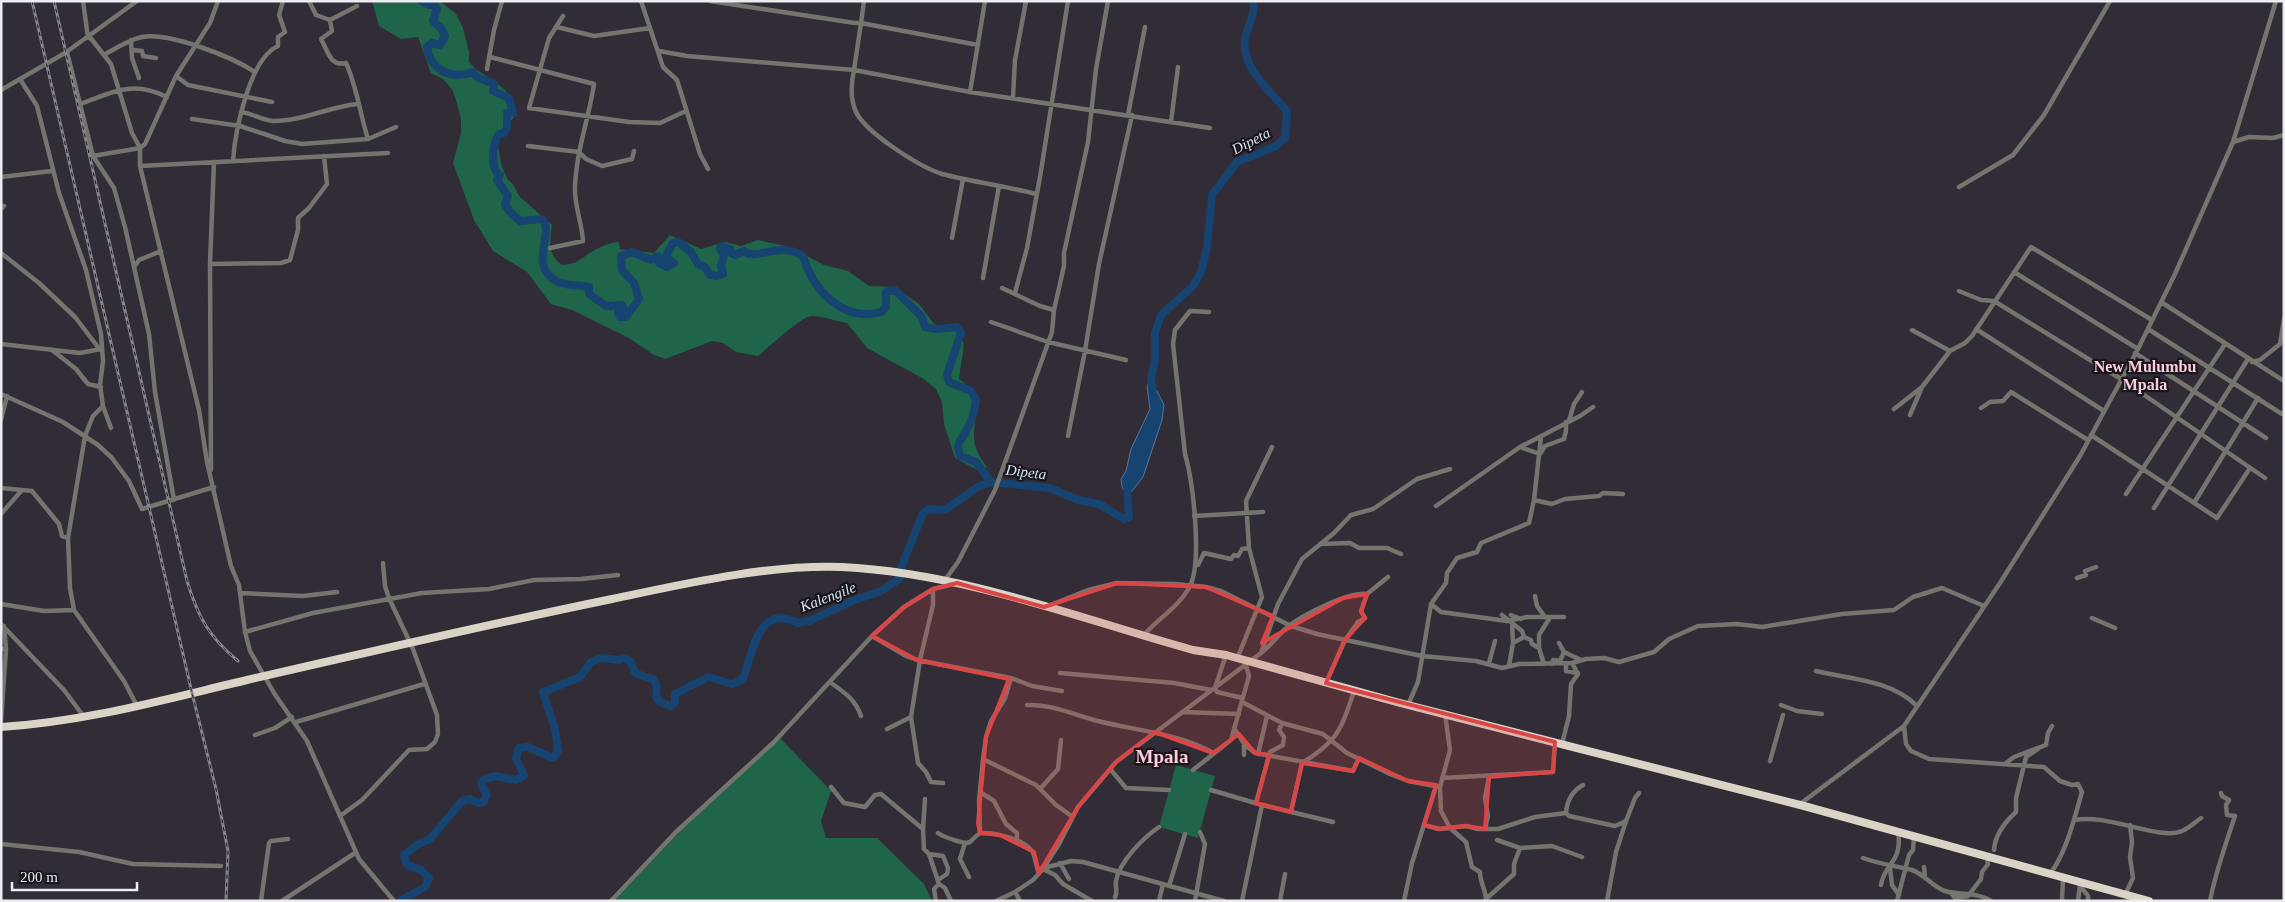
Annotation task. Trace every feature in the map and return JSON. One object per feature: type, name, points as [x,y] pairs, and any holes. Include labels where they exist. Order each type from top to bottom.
[{"type":"highway","points":[[1,727],[85,718],[408,642],[677,585],[755,573],[840,567],[896,571],[958,583],[1193,650],[1226,655],[1326,684],[1798,805],[2149,901]]},
{"type":"street","points":[[83,1],[88,37],[104,55],[115,72],[132,133],[140,148],[140,166],[199,410],[211,478],[231,566],[237,577],[245,632],[250,651],[296,722],[310,748],[355,853],[394,901]]},
{"type":"street","points":[[1,90],[67,52],[137,1]]},
{"type":"street","points":[[93,156],[140,148],[144,144],[176,76],[194,45],[210,23],[218,1]]},
{"type":"street","points":[[233,161],[241,112],[255,72],[263,56],[270,49],[278,46],[278,37],[285,32],[279,15],[283,1]]},
{"type":"street","points":[[309,1],[316,15],[330,20],[357,6]]},
{"type":"street","points":[[487,69],[494,30],[502,1]]},
{"type":"street","points":[[641,1],[663,67],[677,80],[700,154],[708,169]]},
{"type":"street","points":[[710,1],[784,14],[861,23],[978,45]]},
{"type":"street","points":[[864,1],[852,95],[856,112],[866,124],[895,149],[933,170],[963,179],[1036,194]]},
{"type":"street","points":[[970,92],[985,1]]},
{"type":"street","points":[[1013,97],[1015,60],[1026,1]]},
{"type":"street","points":[[1015,292],[1030,232],[1046,146],[1050,103],[1068,1]]},
{"type":"street","points":[[945,580],[958,562],[995,490],[1048,342],[1064,266],[1064,253],[1088,142],[1091,109],[1108,1]]},
{"type":"street","points":[[1959,187],[2013,155],[2044,115],[2110,1]]},
{"type":"street","points":[[1798,805],[1904,726],[1984,606],[2090,437],[2148,329],[2233,142],[2276,1]]},
{"type":"street","points":[[563,16],[549,38],[538,70],[529,108],[630,122],[660,123],[686,111]]},
{"type":"street","points":[[330,20],[332,31],[321,39],[332,61],[339,65],[346,63],[354,83],[357,104],[368,139]]},
{"type":"street","points":[[557,27],[594,36],[634,32],[650,28]]},
{"type":"street","points":[[1068,436],[1086,351],[1099,264],[1130,115],[1145,27]]},
{"type":"street","points":[[104,55],[131,40],[153,36],[194,45],[255,72]]},
{"type":"street","points":[[131,40],[139,78]]},
{"type":"street","points":[[132,50],[142,51],[143,56],[156,58]]},
{"type":"street","points":[[659,51],[687,56],[854,70],[970,92],[1210,128]]},
{"type":"street","points":[[67,52],[93,156],[114,188],[134,267],[149,334],[156,392],[174,500]]},
{"type":"street","points":[[490,57],[594,84],[589,115],[579,152],[574,188],[583,241],[550,248]]},
{"type":"street","points":[[1171,122],[1178,67]]},
{"type":"street","points":[[176,76],[188,85],[272,102]]},
{"type":"street","points":[[20,79],[37,106],[52,170],[86,270],[101,334],[100,349]]},
{"type":"street","points":[[80,104],[125,88],[139,88],[167,97]]},
{"type":"street","points":[[241,112],[274,121],[306,117],[349,103],[357,104]]},
{"type":"street","points":[[192,119],[240,126],[285,141],[302,144],[368,139],[396,127]]},
{"type":"street","points":[[2233,142],[2249,137],[2273,138],[2284,135]]},
{"type":"street","points":[[528,146],[579,152],[586,159],[602,166],[632,159],[634,151]]},
{"type":"street","points":[[140,166],[388,152]]},
{"type":"street","points":[[210,264],[281,264],[290,260],[298,230],[298,218],[309,208],[327,184],[324,156]]},
{"type":"street","points":[[211,478],[210,264],[214,162]]},
{"type":"street","points":[[1,177],[52,170]]},
{"type":"street","points":[[952,238],[963,179]]},
{"type":"street","points":[[983,278],[999,186]]},
{"type":"street","points":[[1910,414],[1922,387],[1950,351],[1965,343],[1976,329],[2031,246],[2152,320]]},
{"type":"street","points":[[134,267],[140,260],[161,251]]},
{"type":"street","points":[[1,253],[39,283],[75,317],[98,343],[103,361],[101,387],[103,406],[111,428]]},
{"type":"street","points":[[2014,272],[2266,438]]},
{"type":"street","points":[[1002,288],[1015,292],[1040,306],[1054,310]]},
{"type":"street","points":[[1959,291],[1981,300],[1994,302],[2121,379],[2265,478]]},
{"type":"street","points":[[2161,302],[2284,381]]},
{"type":"street","points":[[1144,635],[1154,624],[1171,612],[1191,586],[1195,566],[1192,482],[1186,454],[1173,344],[1175,330],[1180,321],[1190,311],[1209,312]]},
{"type":"street","points":[[2250,360],[2260,360],[2280,344],[2284,319]]},
{"type":"street","points":[[990,322],[1048,342],[1126,360]]},
{"type":"street","points":[[1976,329],[2104,410]]},
{"type":"street","points":[[2148,329],[2282,412]]},
{"type":"street","points":[[1912,330],[1950,351]]},
{"type":"street","points":[[1,344],[80,353],[100,349]]},
{"type":"street","points":[[2126,494],[2225,344]]},
{"type":"street","points":[[52,350],[76,369],[88,384],[101,387]]},
{"type":"street","points":[[2154,508],[2250,360]]},
{"type":"street","points":[[1894,408],[1922,387]]},
{"type":"street","points":[[1540,454],[1545,446],[1564,439],[1567,422],[1574,404],[1582,392]]},
{"type":"street","points":[[1981,408],[1990,402],[2002,401],[2012,392],[2143,469],[2216,518],[2250,468]]},
{"type":"street","points":[[1,394],[63,422],[85,436],[112,458],[124,473],[142,509],[214,487]]},
{"type":"street","points":[[1,420],[7,396]]},
{"type":"street","points":[[2194,503],[2258,398]]},
{"type":"street","points":[[103,406],[93,416],[85,436],[68,538],[68,560],[74,610],[124,681],[137,706]]},
{"type":"street","points":[[1436,506],[1520,447],[1592,407]]},
{"type":"street","points":[[1408,705],[1418,682],[1430,604],[1446,583],[1447,573],[1457,558],[1477,552],[1481,543],[1529,523],[1534,500],[1541,437]]},
{"type":"street","points":[[1238,659],[1262,597],[1249,548],[1248,496],[1272,447]]},
{"type":"street","points":[[1520,447],[1540,454]]},
{"type":"street","points":[[1261,653],[1273,616],[1296,568],[1319,545],[1334,534],[1351,515],[1373,509],[1382,501],[1425,475],[1450,469]]},
{"type":"street","points":[[1,488],[32,491],[59,524],[62,536],[68,538]]},
{"type":"street","points":[[1,514],[22,490]]},
{"type":"street","points":[[1534,500],[1552,504],[1565,499],[1599,496],[1603,493],[1624,494]]},
{"type":"street","points":[[1194,516],[1263,512]]},
{"type":"street","points":[[1319,545],[1350,543],[1359,548],[1387,548],[1401,554]]},
{"type":"street","points":[[1195,566],[1198,566],[1204,553],[1231,558],[1234,555],[1238,556],[1242,549],[1249,548]]},
{"type":"street","points":[[340,816],[362,800],[409,750],[427,748],[435,742],[438,734],[436,715],[413,649],[408,642],[396,610],[389,598],[383,563]]},
{"type":"street","points":[[2077,578],[2096,566]]},
{"type":"street","points":[[245,632],[314,613],[389,598],[422,593],[489,590],[534,580],[581,579],[618,575]]},
{"type":"street","points":[[996,901],[1015,892],[1043,869],[1059,844],[1078,807],[1116,762],[1246,662],[1272,645],[1284,630],[1343,598],[1367,594],[1388,577]]},
{"type":"street","points":[[611,901],[676,832],[774,742],[872,636],[904,607],[933,589],[958,583]]},
{"type":"street","points":[[1044,607],[1088,590],[1117,583],[1191,586],[1221,591],[1259,608],[1291,626],[1345,640],[1422,656],[1489,663],[1502,668],[1509,666],[1566,664],[1581,660],[1604,658],[1619,662],[1654,652],[1669,639],[1698,626],[1737,624],[1762,627],[1842,614],[1894,610],[1913,597],[1942,588],[1984,606]]},
{"type":"street","points":[[933,589],[933,604],[920,660],[911,717],[918,763],[926,772],[931,782],[943,783]]},
{"type":"street","points":[[240,593],[303,596],[337,592]]},
{"type":"street","points":[[1326,684],[1345,640],[1358,622],[1365,618],[1361,611],[1367,594]]},
{"type":"street","points":[[1535,596],[1537,606],[1549,619],[1539,635],[1539,648],[1544,664]]},
{"type":"street","points":[[1,604],[44,611],[74,610]]},
{"type":"street","points":[[1430,604],[1441,612],[1511,622],[1547,616],[1564,617]]},
{"type":"street","points":[[1511,614],[1521,620]]},
{"type":"street","points":[[1502,615],[1539,648]]},
{"type":"street","points":[[2092,618],[2115,628]]},
{"type":"street","points":[[1509,666],[1513,643],[1511,622]]},
{"type":"street","points":[[1,722],[3,625]]},
{"type":"street","points":[[3,625],[64,690],[85,718]]},
{"type":"street","points":[[872,636],[906,656],[1011,678],[1032,686],[1062,692]]},
{"type":"street","points":[[1513,643],[1524,636]]},
{"type":"street","points":[[1489,663],[1495,641]]},
{"type":"street","points":[[1559,643],[1564,652],[1581,660]]},
{"type":"street","points":[[1552,664],[1553,660],[1560,661],[1564,652]]},
{"type":"street","points":[[1213,689],[1226,655]]},
{"type":"street","points":[[949,665],[953,660]]},
{"type":"street","points":[[1193,770],[1231,740],[1249,676],[1246,662]]},
{"type":"street","points":[[1572,663],[1578,673]]},
{"type":"street","points":[[1566,664],[1566,671],[1578,673]]},
{"type":"street","points":[[1816,672],[1886,687],[1908,697],[1917,706]]},
{"type":"street","points":[[1060,673],[1174,683],[1213,689],[1243,700],[1267,716],[1282,723],[1308,729],[1334,741],[1347,753],[1408,781],[1438,786]]},
{"type":"street","points":[[1442,778],[1553,772],[1558,743],[1568,716],[1571,684],[1578,673]]},
{"type":"street","points":[[980,833],[978,823],[986,737],[991,721],[1005,698],[1011,678]]},
{"type":"street","points":[[831,682],[851,697],[856,703],[861,716]]},
{"type":"street","points":[[296,722],[424,684]]},
{"type":"street","points":[[1291,812],[1302,763],[1334,741],[1344,722],[1354,691]]},
{"type":"street","points":[[1027,704],[1046,706],[1094,720],[1155,732],[1213,753]]},
{"type":"street","points":[[1781,705],[1797,712],[1822,714]]},
{"type":"street","points":[[1182,712],[1239,714]]},
{"type":"street","points":[[1404,901],[1424,825],[1442,778],[1450,750],[1445,714]]},
{"type":"street","points":[[1258,754],[1267,716]]},
{"type":"street","points":[[1770,760],[1783,716]]},
{"type":"street","points":[[255,735],[275,728],[292,717]]},
{"type":"street","points":[[887,729],[911,717]]},
{"type":"street","points":[[1256,803],[1269,756],[1274,749],[1283,746],[1284,737],[1279,730],[1282,723]]},
{"type":"street","points":[[1904,726],[1906,744],[1911,752],[1929,759],[2044,767],[2060,781],[2072,785],[2078,784],[2082,792],[2075,820],[2070,827],[2058,864],[2050,875]]},
{"type":"street","points":[[1994,850],[1994,841],[2004,823],[2016,812],[2016,798],[2026,756],[2046,745],[2048,733],[2052,726]]},
{"type":"street","points":[[1234,728],[1244,743],[1258,754],[1353,771],[1359,758]]},
{"type":"street","points":[[1040,790],[1058,769],[1061,740]]},
{"type":"street","points":[[1244,743],[1244,755]]},
{"type":"street","points":[[2005,764],[2014,757],[2038,749]]},
{"type":"street","points":[[983,759],[1040,790],[1073,817]]},
{"type":"street","points":[[1111,770],[1126,788],[1169,790]]},
{"type":"street","points":[[1485,829],[1488,816],[1485,798],[1489,776]]},
{"type":"street","points":[[1566,813],[1567,803],[1573,792],[1583,785]]},
{"type":"street","points":[[1438,786],[1441,812],[1450,828],[1466,842],[1472,867],[1480,872],[1480,879],[1486,887],[1486,899],[1514,874],[1514,864],[1520,848]]},
{"type":"street","points":[[831,787],[844,802],[865,807],[875,795],[882,794],[923,829]]},
{"type":"street","points":[[1211,790],[1262,805],[1333,822]]},
{"type":"street","points":[[980,792],[994,801],[1006,824],[1017,833],[1017,842]]},
{"type":"street","points":[[1607,901],[1616,852],[1626,821],[1639,793]]},
{"type":"street","points":[[2210,901],[2215,876],[2220,868],[2235,816],[2227,815],[2226,806],[2229,800],[2222,796],[2221,793]]},
{"type":"street","points":[[926,799],[923,829],[924,849],[929,854],[939,882],[945,888],[951,901]]},
{"type":"street","points":[[1242,901],[1262,805]]},
{"type":"street","points":[[1424,825],[1439,829],[1466,826],[1498,829],[1535,817],[1566,813],[1569,816],[1615,826],[1626,821]]},
{"type":"street","points":[[2075,820],[2086,817],[2160,832],[2181,832],[2201,818]]},
{"type":"street","points":[[2125,895],[2133,878],[2130,857],[2132,842],[2130,825]]},
{"type":"street","points":[[1115,896],[1115,882],[1119,873],[1140,840],[1159,827]]},
{"type":"street","points":[[938,833],[945,838],[965,843],[970,842],[980,833],[992,832],[1017,842],[1033,852],[1039,873]]},
{"type":"street","points":[[1195,901],[1206,844],[1200,832]]},
{"type":"street","points":[[1881,886],[1882,875],[1890,868],[1900,845],[1898,832]]},
{"type":"street","points":[[1169,886],[1185,834]]},
{"type":"street","points":[[1897,901],[1909,855],[1913,850],[1914,837]]},
{"type":"street","points":[[261,901],[268,843],[288,839]]},
{"type":"street","points":[[1497,840],[1520,848],[1552,846],[1582,857]]},
{"type":"street","points":[[965,843],[960,859],[970,877]]},
{"type":"street","points":[[1,844],[79,852],[133,864],[221,866]]},
{"type":"street","points":[[282,901],[355,853]]},
{"type":"street","points":[[929,854],[943,856],[948,868],[947,874],[934,889],[936,901]]},
{"type":"street","points":[[1863,858],[1890,868],[1911,870],[1941,889],[1951,892],[1970,893],[1991,901]]},
{"type":"street","points":[[1970,893],[1981,879],[1982,872],[1988,864],[1987,858]]},
{"type":"street","points":[[1043,869],[1071,861],[1082,862],[1224,901]]},
{"type":"street","points":[[1060,863],[1069,879]]},
{"type":"street","points":[[1924,867],[1925,878]]},
{"type":"street","points":[[1890,868],[1892,885],[1899,895]]},
{"type":"street","points":[[1043,869],[1092,901]]},
{"type":"street","points":[[1280,901],[1285,874]]},
{"type":"street","points":[[2062,901],[2063,878]]},
{"type":"street","points":[[2078,883],[2078,901]]},
{"type":"street","points":[[2078,883],[2088,896],[2088,901]]},
{"type":"street","points":[[1158,901],[1163,884]]},
{"type":"street","points":[[1015,892],[1020,901]]},
{"type":"highlighted area","points":[[957,583],[1044,607],[1117,583],[1206,587],[1273,616],[1262,643],[1343,598],[1367,594],[1361,612],[1365,618],[1345,640],[1326,683],[1555,742],[1553,772],[1489,777],[1485,829],[1466,826],[1439,829],[1424,825],[1436,785],[1408,781],[1359,758],[1353,771],[1302,763],[1291,812],[1256,803],[1269,755],[1255,753],[1239,734],[1213,753],[1155,732],[1116,762],[1078,807],[1039,873],[1034,852],[1000,835],[980,833],[978,823],[986,737],[1009,679],[917,660],[872,636],[904,607],[933,589]]},
{"type":"green space","points":[[372,1],[440,1],[456,14],[463,28],[469,52],[469,62],[507,92],[511,99],[514,108],[513,119],[510,120],[509,129],[497,141],[502,167],[519,196],[552,225],[550,242],[552,252],[557,261],[562,265],[575,263],[602,246],[619,242],[620,249],[654,253],[670,235],[701,249],[725,242],[741,246],[758,240],[790,247],[824,265],[848,271],[869,286],[895,287],[919,304],[935,325],[960,326],[963,347],[959,379],[971,388],[979,399],[974,434],[977,450],[987,467],[979,471],[955,458],[944,424],[942,402],[936,389],[922,378],[867,348],[847,323],[811,316],[793,327],[758,356],[736,352],[723,343],[712,341],[665,359],[654,355],[629,338],[572,310],[551,304],[527,272],[493,251],[474,220],[453,163],[461,133],[461,119],[452,89],[443,79],[431,73],[418,37],[401,39],[379,26]]},
{"type":"green space","points":[[780,738],[831,791],[821,821],[826,838],[877,838],[924,884],[932,901],[614,901],[678,833]]},
{"type":"green space","points":[[1176,765],[1215,776],[1198,838],[1159,827]]},
{"type":"water","points":[[1151,379],[1164,405],[1162,420],[1143,477],[1128,496],[1122,487],[1121,479],[1126,471],[1131,449],[1150,409],[1147,386]]},
{"type":"waterway","name":"Dipeta","points":[[421,1],[434,5],[437,9],[433,21],[441,28],[445,36],[440,45],[432,43],[427,47],[432,62],[450,74],[457,75],[473,72],[477,77],[494,84],[493,91],[509,98],[513,113],[507,113],[507,127],[504,133],[499,134],[493,155],[494,167],[500,175],[497,180],[508,196],[505,204],[509,211],[520,221],[542,219],[546,233],[543,250],[544,267],[549,275],[558,282],[589,287],[589,294],[606,306],[622,305],[623,308],[618,313],[620,317],[626,317],[639,299],[634,283],[622,270],[621,256],[632,252],[651,260],[658,256],[661,258],[659,263],[667,267],[674,263],[668,259],[667,254],[673,243],[678,242],[691,252],[698,264],[705,267],[710,275],[717,276],[723,274],[721,266],[724,255],[720,249],[721,246],[730,249],[730,252],[735,255],[744,251],[749,254],[777,250],[794,252],[803,256],[814,281],[822,292],[842,308],[854,313],[881,312],[886,307],[886,292],[895,290],[922,317],[925,327],[937,329],[957,327],[961,333],[947,375],[949,382],[971,391],[976,400],[972,420],[958,444],[960,456],[976,462],[991,482],[1050,488],[1078,500],[1099,504],[1124,519],[1129,517],[1127,486]]},
{"type":"waterway","name":"Dipeta","points":[[1153,389],[1151,379],[1155,360],[1155,333],[1161,315],[1193,286],[1201,272],[1207,247],[1212,195],[1237,162],[1276,146],[1285,138],[1287,111],[1265,87],[1247,60],[1245,39],[1252,16],[1253,1]]},
{"type":"waterway","name":"Kalengile","points":[[400,901],[425,887],[429,878],[421,870],[407,865],[404,855],[417,845],[430,839],[462,801],[470,799],[478,803],[484,802],[487,795],[481,784],[484,779],[496,776],[516,780],[524,776],[516,758],[519,748],[528,747],[553,758],[558,751],[555,729],[543,692],[580,677],[591,662],[601,658],[619,660],[624,658],[631,662],[635,673],[654,680],[657,687],[656,697],[660,702],[671,706],[675,703],[675,694],[708,677],[732,684],[743,679],[754,645],[765,625],[773,620],[784,618],[797,623],[809,621],[852,601],[881,591],[899,579],[904,560],[923,513],[929,509],[945,510],[976,488],[991,482]]},
{"type":"railway","points":[[32,1],[192,693],[216,789],[228,851],[226,901]]},
{"type":"railway","points":[[54,1],[187,581],[200,616],[206,626],[219,643],[238,661]]},
{"type":"district","name":"New Mulumbu Mpala","points":[[2145,375]]},
{"type":"district","name":"Mpala","points":[[1162,756]]}]
